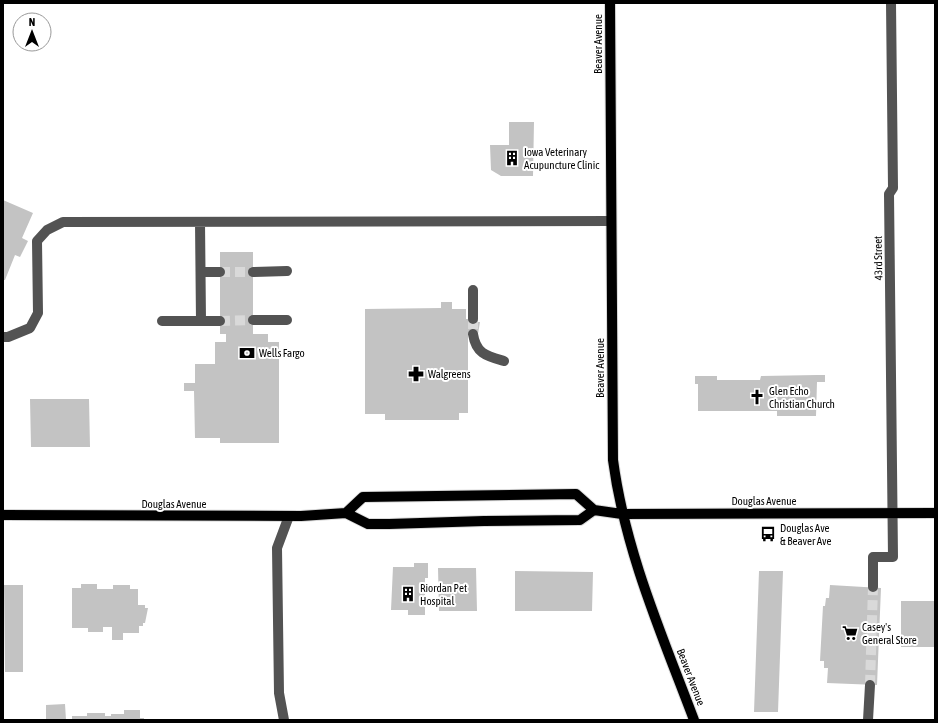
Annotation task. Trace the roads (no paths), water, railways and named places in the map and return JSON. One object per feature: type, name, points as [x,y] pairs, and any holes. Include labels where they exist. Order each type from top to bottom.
[{"type":"main road","name":"Beaver Avenue","points":[[610,3],[613,460],[622,514],[641,580],[694,720]]},
{"type":"main road","points":[[346,513],[363,497],[576,494],[594,510]]},
{"type":"main road","name":"Douglas Avenue","points":[[3,516],[289,516],[346,513],[368,524],[389,524],[580,520],[594,510],[622,514],[935,513]]},
{"type":"street","name":"43rd Street","points":[[873,587],[873,557],[893,557],[889,194],[893,188],[891,3]]},
{"type":"street","points":[[3,337],[8,337],[30,328],[38,313],[37,241],[47,230],[64,222],[611,221]]},
{"type":"street","points":[[200,222],[201,320]]},
{"type":"street","points":[[253,272],[287,271]]},
{"type":"street","points":[[201,272],[220,272]]},
{"type":"street","points":[[472,290],[473,319]]},
{"type":"street","points":[[162,321],[220,320]]},
{"type":"street","points":[[253,320],[288,320]]},
{"type":"street","points":[[473,334],[475,346],[480,352],[504,361]]},
{"type":"street","points":[[284,720],[279,693],[277,548],[289,516]]},
{"type":"street","points":[[868,720],[870,685]]},
{"type":"tunnel","points":[[220,272],[253,272]]},
{"type":"tunnel","points":[[473,319],[473,334]]},
{"type":"tunnel","points":[[220,321],[253,320]]},
{"type":"tunnel","points":[[870,685],[873,587]]},
{"type":"place","name":"Iowa Veterinary Acupuncture Clinic","points":[[512,158]]},
{"type":"place","name":"Wells Fargo","points":[[247,353]]},
{"type":"place","name":"Walgreens","points":[[416,374]]},
{"type":"place","name":"Glen Echo Christian Church","points":[[757,397]]},
{"type":"place","name":"Douglas Ave & Beaver Ave","points":[[768,534]]},
{"type":"place","name":"Riordan Pet Hospital","points":[[408,594]]},
{"type":"place","name":"Casey's General Store","points":[[850,633]]}]
